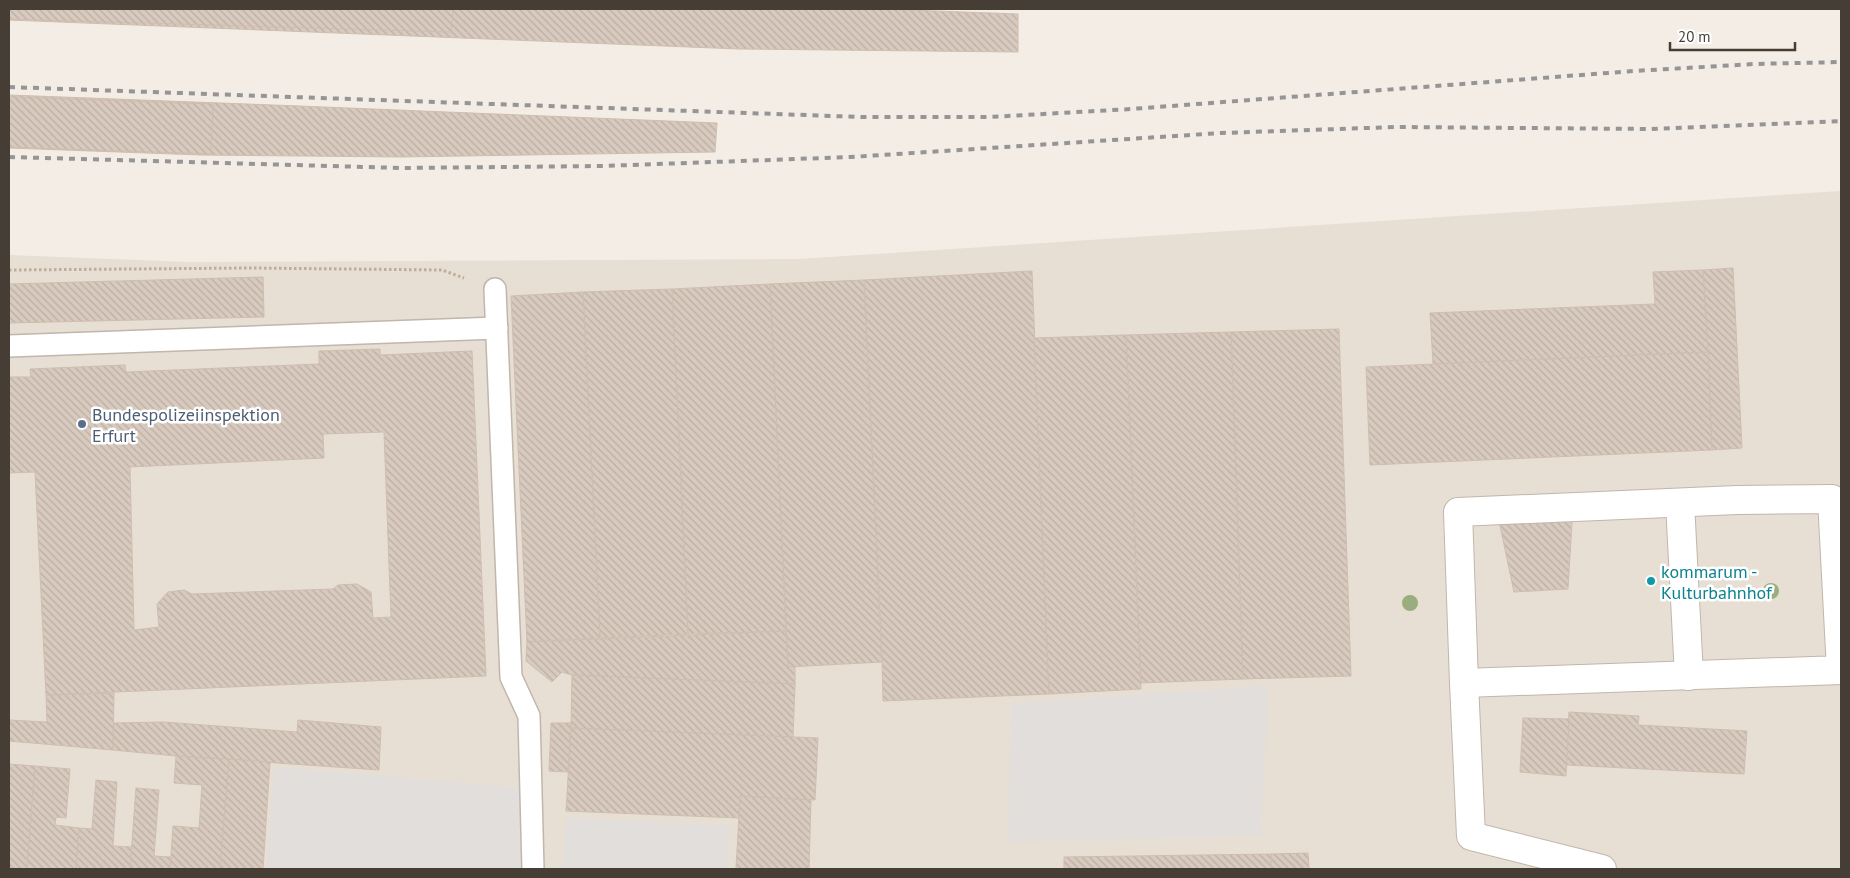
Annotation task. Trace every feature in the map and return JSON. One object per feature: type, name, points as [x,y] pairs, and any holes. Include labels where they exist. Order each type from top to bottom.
[{"type":"street","points":[[1464,683],[1841,670],[1832,499],[1458,512],[1464,683],[1471,836],[1602,869]]},
{"type":"street","points":[[1680,503],[1690,676]]},
{"type":"lane","points":[[495,289],[511,678],[529,716],[533,869]]},
{"type":"lane","points":[[9,346],[497,328]]},
{"type":"path","points":[[9,270],[250,268],[442,270],[495,289]]},
{"type":"shaded area","points":[[1841,191],[1841,869],[9,869],[9,255],[187,262],[799,259]]},
{"type":"shaded area","points":[[1268,686],[1261,835],[1008,842],[1011,704]]},
{"type":"shaded area","points":[[274,767],[521,788],[526,869],[267,869]]},
{"type":"shaded area","points":[[566,818],[730,826],[726,869],[563,869]]},
{"type":"building","points":[[9,9],[881,9],[1018,14],[1018,52],[739,49],[9,20]]},
{"type":"building","points":[[9,9],[453,9],[451,32],[9,19]]},
{"type":"building","points":[[9,95],[717,123],[715,152],[401,157],[201,155],[9,148]]},
{"type":"building","points":[[9,97],[213,104],[211,154],[9,147]]},
{"type":"building","points":[[1733,268],[1742,448],[1712,450],[1703,270]]},
{"type":"building","points":[[1703,270],[1708,352],[1433,364],[1430,313],[1655,304],[1653,272]]},
{"type":"building","points":[[1032,271],[1049,694],[883,701],[864,280]]},
{"type":"building","points":[[263,277],[264,317],[9,323],[9,284]]},
{"type":"building","points":[[864,280],[882,662],[788,667],[770,284]]},
{"type":"building","points":[[770,284],[786,631],[688,634],[672,289]]},
{"type":"building","points":[[672,289],[688,634],[600,638],[583,292]]},
{"type":"building","points":[[583,292],[600,638],[527,642],[511,296]]},
{"type":"building","points":[[1339,329],[1351,676],[1243,679],[1231,332]]},
{"type":"building","points":[[1231,332],[1243,679],[1141,683],[1126,335]]},
{"type":"building","points":[[1126,335],[1141,689],[1049,694],[1034,338]]},
{"type":"building","points":[[380,349],[380,355],[472,351],[486,676],[46,695],[35,472],[9,473],[9,377],[31,377],[30,369],[125,365],[126,372],[319,364],[319,351]],"holes":[[[384,432],[391,617],[373,618],[371,592],[357,584],[338,585],[333,589],[192,594],[184,590],[168,592],[157,604],[159,627],[134,630],[130,467],[324,458],[323,434]]]},
{"type":"building","points":[[1708,352],[1712,450],[1370,465],[1366,367]]},
{"type":"building","points":[[1567,515],[1572,522],[1568,589],[1514,592],[1499,521]]},
{"type":"building","points":[[786,631],[788,667],[795,666],[795,684],[572,675],[562,672],[552,682],[526,661],[527,642]]},
{"type":"building","points":[[572,675],[795,684],[793,737],[571,728]]},
{"type":"building","points":[[114,693],[113,750],[9,741],[9,720],[47,722],[46,695]]},
{"type":"building","points":[[1569,712],[1639,716],[1638,725],[1747,731],[1744,774],[1566,765]]},
{"type":"building","points":[[1523,718],[1569,719],[1566,776],[1520,772]]},
{"type":"building","points":[[298,720],[381,727],[379,770],[113,750],[114,723],[164,722],[297,732]]},
{"type":"building","points":[[551,723],[571,723],[568,772],[549,771]]},
{"type":"building","points":[[571,728],[818,738],[815,800],[740,796],[739,818],[566,811]]},
{"type":"building","points":[[176,756],[229,759],[220,869],[170,869],[173,826],[199,828],[202,785],[174,783]]},
{"type":"building","points":[[229,759],[270,762],[263,869],[220,869]]},
{"type":"building","points":[[9,764],[35,766],[27,869],[9,869]]},
{"type":"building","points":[[35,766],[70,769],[66,818],[56,817],[55,825],[79,828],[76,869],[27,869]]},
{"type":"building","points":[[96,780],[117,782],[113,846],[132,847],[130,869],[76,869],[79,828],[92,829]]},
{"type":"building","points":[[136,788],[159,790],[154,856],[171,857],[170,869],[130,869]]},
{"type":"building","points":[[740,796],[811,800],[809,869],[736,869]]},
{"type":"building","points":[[1308,853],[1309,869],[1271,869],[1271,854]]},
{"type":"building","points":[[1271,854],[1271,869],[1064,869],[1064,857]]},
{"type":"railway","points":[[9,87],[861,117],[990,117],[1131,109],[1634,71],[1754,64],[1841,62]]},
{"type":"railway","points":[[9,157],[402,168],[603,166],[851,157],[1221,133],[1396,127],[1651,129],[1841,121]]},
{"type":"place","name":"Bundespolizeiinspektion Erfurt","points":[[82,424]]},
{"type":"place","name":"kommarum - Kulturbahnhof","points":[[1651,581]]}]
